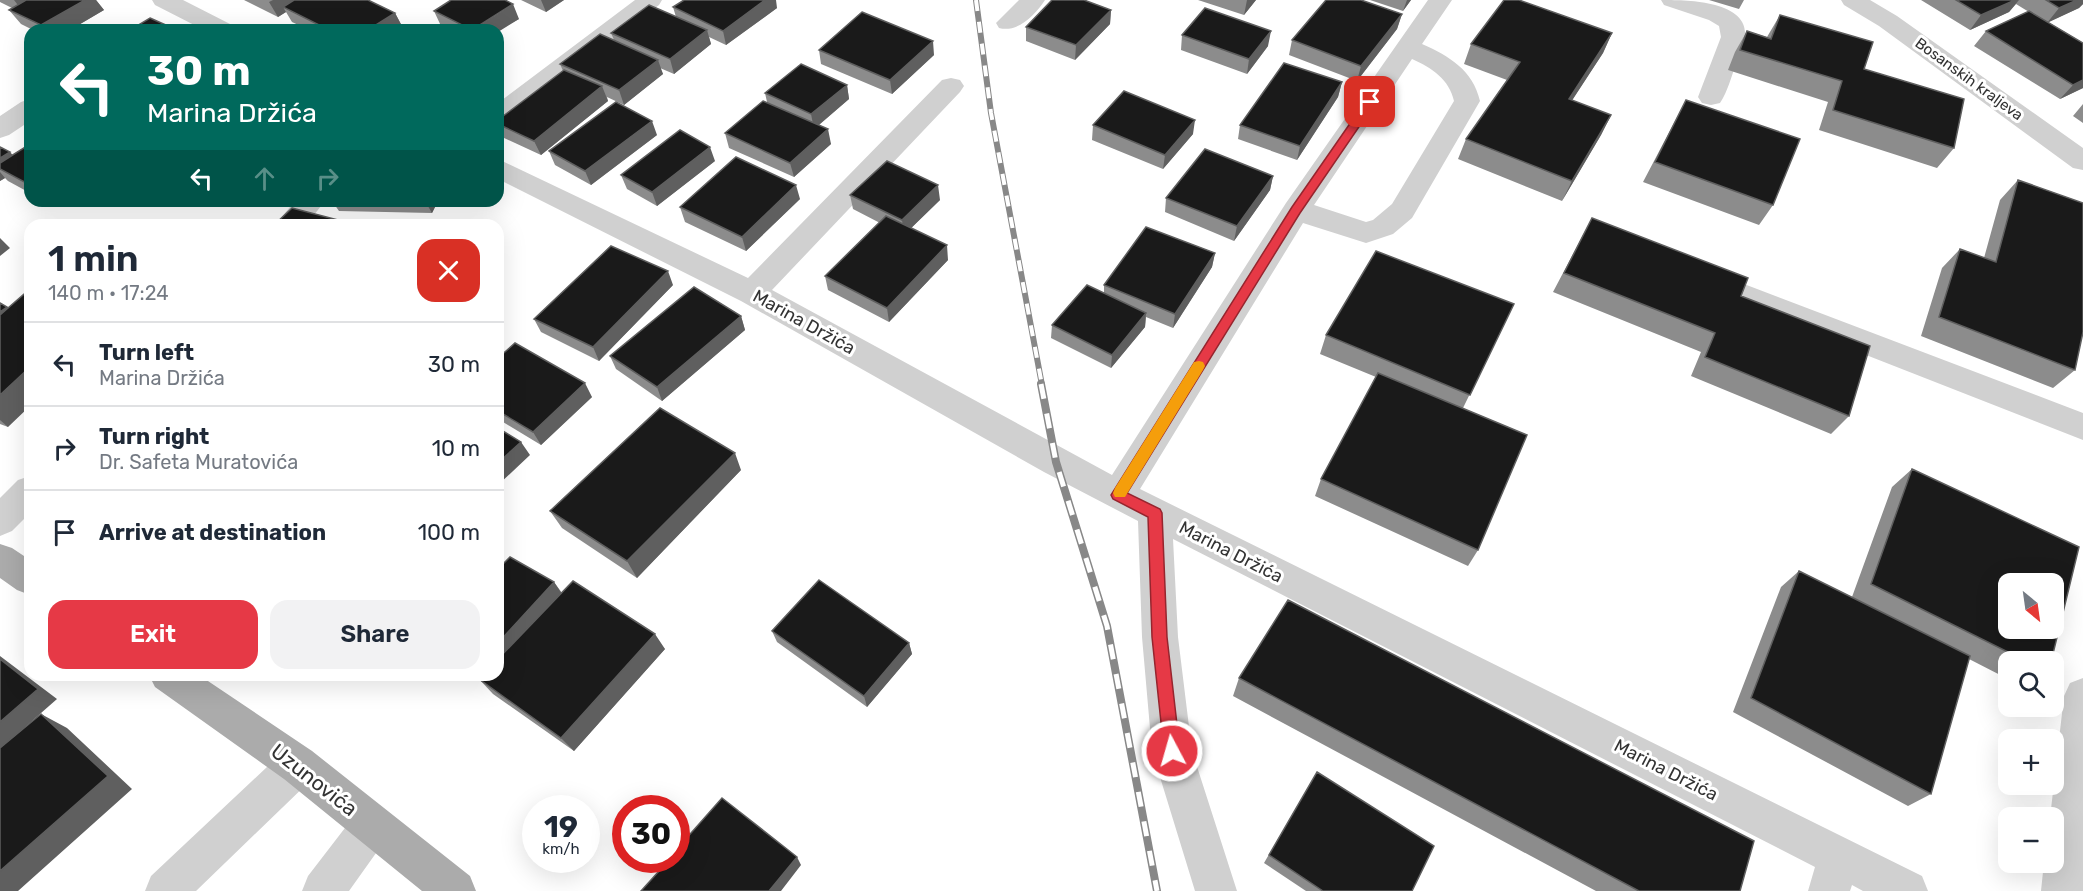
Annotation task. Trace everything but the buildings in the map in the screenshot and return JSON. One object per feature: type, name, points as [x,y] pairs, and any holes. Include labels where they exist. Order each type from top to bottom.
[{"type":"main road","points":[[0,559],[24,575]]},
{"type":"main road","name":"Uzunovića","points":[[177,681],[298,765],[455,891]]},
{"type":"street","points":[[504,111],[650,0]]},
{"type":"street","points":[[1008,23],[1033,0]]},
{"type":"street","points":[[1118,495],[1296,210],[1440,0]]},
{"type":"street","points":[[1673,0],[1718,15],[1731,23],[1733,37],[1711,97]]},
{"type":"street","name":"Bosanskih kraljeva","points":[[1853,0],[1887,21],[2083,161]]},
{"type":"street","points":[[153,24],[171,4],[211,24]]},
{"type":"street","points":[[1296,210],[1366,233],[1383,227],[1402,211],[1467,101],[1466,89],[1452,73],[1434,58],[1407,47]]},
{"type":"street","points":[[752,293],[951,86]]},
{"type":"street","points":[[0,129],[24,112]]},
{"type":"street","name":"Marina Držića","points":[[504,171],[752,293],[1118,495],[1834,874],[1907,891]]},
{"type":"street","points":[[294,219],[306,207]]},
{"type":"street","points":[[1744,294],[2083,427]]},
{"type":"street","points":[[0,521],[24,496]]},
{"type":"street","points":[[1155,513],[1160,637],[1172,751],[1216,891]]},
{"type":"street","points":[[2062,891],[2083,696]]},
{"type":"street","points":[[166,891],[298,765]]},
{"type":"street","points":[[323,891],[372,825]]},
{"type":"railway","points":[[976,0],[991,113],[1042,385]]},
{"type":"railway","points":[[1041,384],[1056,462],[1107,626],[1157,891]]},
{"type":"slow traffic","points":[[1120,493],[1199,366]]},
{"type":"route","points":[[1172,751],[1160,637],[1155,513],[1118,495],[1296,210],[1370,102]]}]
